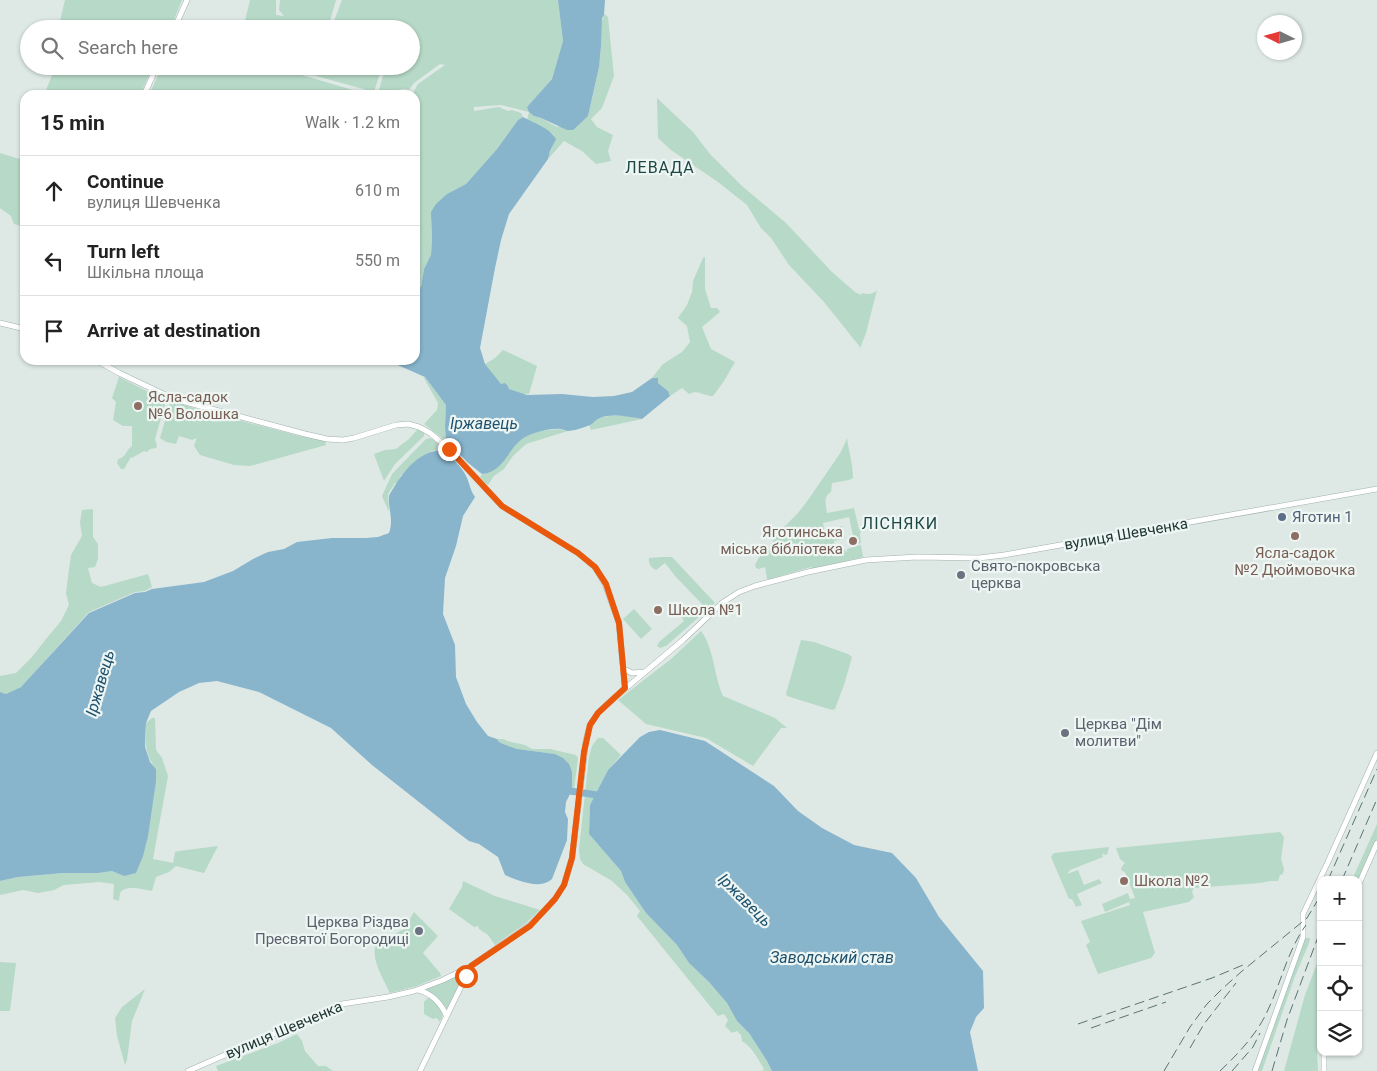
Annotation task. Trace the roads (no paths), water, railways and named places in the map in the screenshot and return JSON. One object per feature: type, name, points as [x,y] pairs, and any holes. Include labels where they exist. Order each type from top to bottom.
[{"type":"street","points":[[178,20],[186,0]]},
{"type":"street","points":[[146,90],[153,75]]},
{"type":"street","points":[[0,323],[20,328]]},
{"type":"street","points":[[105,365],[174,399],[327,439],[343,440],[354,438],[396,425],[408,424],[430,433],[449,449],[502,506],[578,553],[595,567],[606,584],[619,623],[625,688]]},
{"type":"street","name":"вулиця Шевченка","points":[[188,1071],[342,1004],[418,990],[471,966],[530,926],[555,899],[564,885],[572,858],[584,752],[590,725],[598,713],[625,688],[683,640],[727,600],[739,592],[808,572],[874,559],[917,557],[979,558],[1004,555],[1377,489]]},
{"type":"street","points":[[624,669],[632,672],[645,672]]},
{"type":"street","points":[[1255,1071],[1303,937],[1303,914],[1377,753]]},
{"type":"street","points":[[1362,877],[1377,843]]},
{"type":"street","points":[[420,1071],[471,966]]},
{"type":"street","points":[[418,990],[429,994],[436,1000],[446,1015]]},
{"type":"street","points":[[1324,1056],[1324,1071]]},
{"type":"water","points":[[558,0],[605,0],[599,67],[588,116],[573,130],[567,130],[534,116],[527,107],[552,79],[563,41]]},
{"type":"water","name":"Іржавець","points":[[523,117],[546,129],[556,139],[548,159],[509,214],[501,240],[480,348],[485,364],[501,384],[505,383],[509,389],[527,395],[614,396],[632,392],[652,378],[658,378],[658,383],[668,391],[670,396],[642,419],[610,416],[576,430],[553,429],[527,436],[515,445],[502,463],[490,472],[482,474],[467,462],[446,440],[446,405],[425,377],[398,365],[420,365],[420,287],[424,269],[431,255],[431,212],[436,204],[447,194],[466,184],[497,149],[518,120]]},
{"type":"water","points":[[442,450],[463,471],[475,497],[463,516],[456,546],[445,578],[443,614],[455,645],[456,677],[466,704],[488,736],[517,749],[555,754],[569,764],[572,772],[571,792],[566,802],[565,812],[568,819],[567,840],[552,879],[541,884],[535,884],[522,882],[505,875],[498,857],[457,832],[372,765],[331,728],[259,692],[217,681],[199,683],[179,692],[151,711],[146,723],[145,747],[150,762],[156,769],[156,781],[148,836],[136,873],[124,876],[112,871],[63,873],[18,877],[0,881],[0,692],[6,694],[21,687],[89,613],[135,593],[204,582],[233,571],[268,552],[284,549],[297,542],[332,538],[378,537],[389,533],[391,519],[389,497],[394,487],[408,468],[420,457]]},
{"type":"water","name":"Заводський став","points":[[660,730],[705,741],[774,786],[798,811],[822,828],[854,845],[892,853],[916,878],[939,917],[983,971],[984,1008],[976,1017],[970,1032],[978,1071],[772,1071],[749,1033],[737,1021],[727,1003],[689,963],[677,945],[646,913],[625,882],[621,871],[589,834],[590,805],[608,770],[640,737],[649,732]]},
{"type":"waterway","name":"Іржавець","points":[[562,790],[577,792]]},
{"type":"waterway","name":"Іржавець","points":[[584,793],[603,796]]},
{"type":"railway","points":[[1330,876],[1377,769]]},
{"type":"railway","points":[[1344,876],[1377,799]]},
{"type":"railway","points":[[1164,1071],[1190,1027],[1207,1004],[1241,972],[1307,918],[1317,902]]},
{"type":"railway","points":[[1220,1071],[1246,1044],[1262,1022],[1289,957],[1306,925]]},
{"type":"railway","points":[[1272,1071],[1287,1020],[1317,940]]},
{"type":"railway","points":[[1078,1024],[1212,978],[1243,965]]},
{"type":"railway","points":[[1190,1048],[1204,1024],[1236,983]]},
{"type":"railway","points":[[1091,1028],[1166,1002]]},
{"type":"railway","points":[[1232,1071],[1253,1047],[1260,1033]]},
{"type":"place","name":"Ясла-садок №6 Волошка","points":[[138,406]]},
{"type":"place","name":"Яготин 1","points":[[1282,517]]},
{"type":"place","name":"Ясла-садок №2 Дюймовочка","points":[[1295,536]]},
{"type":"place","name":"Яготинська міська бібліотека","points":[[853,541]]},
{"type":"place","name":"Свято-покровська церква","points":[[961,575]]},
{"type":"place","name":"Школа №1","points":[[658,610]]},
{"type":"place","name":"Церква \"Дім молитви\"","points":[[1065,733]]},
{"type":"place","name":"Школа №2","points":[[1124,881]]},
{"type":"place","name":"Церква Різдва Пресвятої Богородиці","points":[[419,931]]},
{"type":"district","name":"ЛЕВАДА","points":[[660,167]]},
{"type":"district","name":"ЛІСНЯКИ","points":[[900,523]]}]
